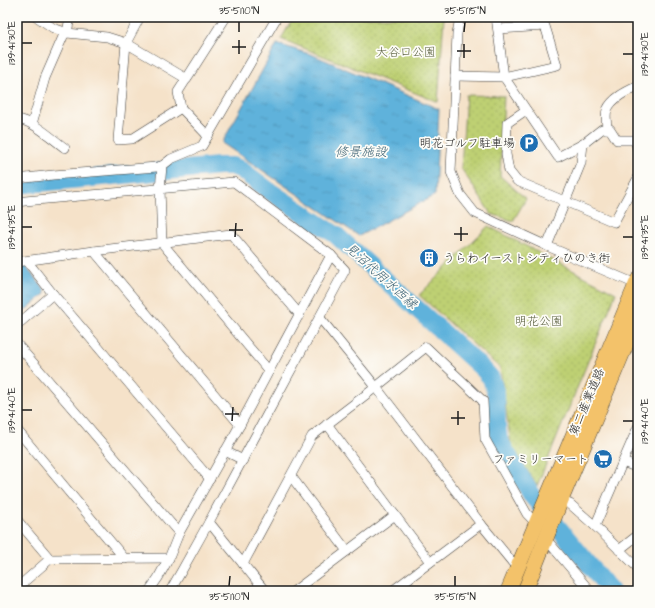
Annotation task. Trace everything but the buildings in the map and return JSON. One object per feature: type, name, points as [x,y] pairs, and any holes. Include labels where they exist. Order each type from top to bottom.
[{"type":"main road","name":"第二産業道路","points":[[508,591],[637,282]]},
{"type":"main road","name":"第二産業道路","points":[[528,589],[553,520],[638,316]]},
{"type":"street","points":[[37,17],[53,28],[66,33],[107,37],[126,43],[187,79]]},
{"type":"street","points":[[32,124],[45,78],[66,33],[70,17]]},
{"type":"street","points":[[140,17],[126,43],[118,140],[132,139],[181,108]]},
{"type":"street","points":[[208,136],[181,108],[178,92],[226,17]]},
{"type":"street","points":[[269,371],[162,243],[160,189],[161,170],[172,159],[202,146],[277,17]]},
{"type":"street","points":[[460,17],[457,34],[451,172],[460,194],[475,213],[546,246],[637,282]]},
{"type":"street","points":[[496,17],[504,77],[558,157],[583,144],[602,129],[610,130],[616,140],[635,140],[638,150]]},
{"type":"street","points":[[455,76],[504,77],[557,65],[545,26],[498,29]]},
{"type":"street","points":[[606,129],[606,111],[612,102],[624,93],[638,86]]},
{"type":"street","points":[[526,110],[507,124],[506,154],[509,171],[518,181],[614,222],[638,178]]},
{"type":"street","points":[[17,119],[32,124],[65,148]]},
{"type":"street","points":[[546,246],[566,202],[581,163],[583,144]]},
{"type":"street","points":[[17,179],[156,167],[161,170]]},
{"type":"street","points":[[17,202],[234,182],[331,255],[346,270],[170,591]]},
{"type":"street","points":[[17,262],[231,234],[300,315]]},
{"type":"street","points":[[94,251],[240,425]]},
{"type":"street","points":[[149,591],[169,558],[179,533],[240,425],[331,255]]},
{"type":"street","points":[[27,261],[53,294],[210,479]]},
{"type":"street","points":[[17,325],[53,294]]},
{"type":"street","points":[[320,318],[376,387],[481,524],[517,568]]},
{"type":"street","points":[[17,344],[179,533]]},
{"type":"street","points":[[243,564],[312,436],[426,348],[483,400],[485,439],[527,514],[540,513]]},
{"type":"street","points":[[327,424],[430,562]]},
{"type":"street","points":[[595,526],[638,427]]},
{"type":"street","points":[[17,430],[125,559]]},
{"type":"street","points":[[225,451],[243,460]]},
{"type":"street","points":[[623,462],[638,468]]},
{"type":"street","points":[[291,476],[347,551]]},
{"type":"street","points":[[590,591],[553,520],[570,504],[638,568]]},
{"type":"street","points":[[294,591],[395,515]]},
{"type":"street","points":[[17,520],[50,560]]},
{"type":"street","points":[[209,522],[264,591]]},
{"type":"street","points":[[392,591],[481,524]]},
{"type":"street","points":[[619,550],[638,534]]},
{"type":"street","points":[[17,588],[50,560],[169,558]]},
{"type":"green space","name":"大谷口公園","points":[[294,17],[444,17],[438,102],[281,39]]},
{"type":"green space","points":[[466,95],[504,96],[500,176],[526,199],[513,221],[491,214],[461,168]]},
{"type":"green space","name":"明花公園","points":[[488,226],[616,293],[537,486],[511,445],[500,368],[419,295]]},
{"type":"water","name":"修景施設","points":[[277,44],[313,55],[439,109],[435,195],[359,236],[222,143]]},
{"type":"water","points":[[17,265],[25,266],[45,290],[45,294],[17,317]]},
{"type":"waterway","name":"見沼代用水西縁","points":[[17,185],[219,166],[232,166],[240,169],[268,190],[336,235],[491,378],[496,394],[499,440],[532,496],[611,591]]},
{"type":"place","name":"明花ゴルフ駐車場","points":[[529,143]]},
{"type":"place","name":"うらわイーストシティひのき街","points":[[429,258]]},
{"type":"place","name":"ファミリーマート","points":[[603,459]]}]
